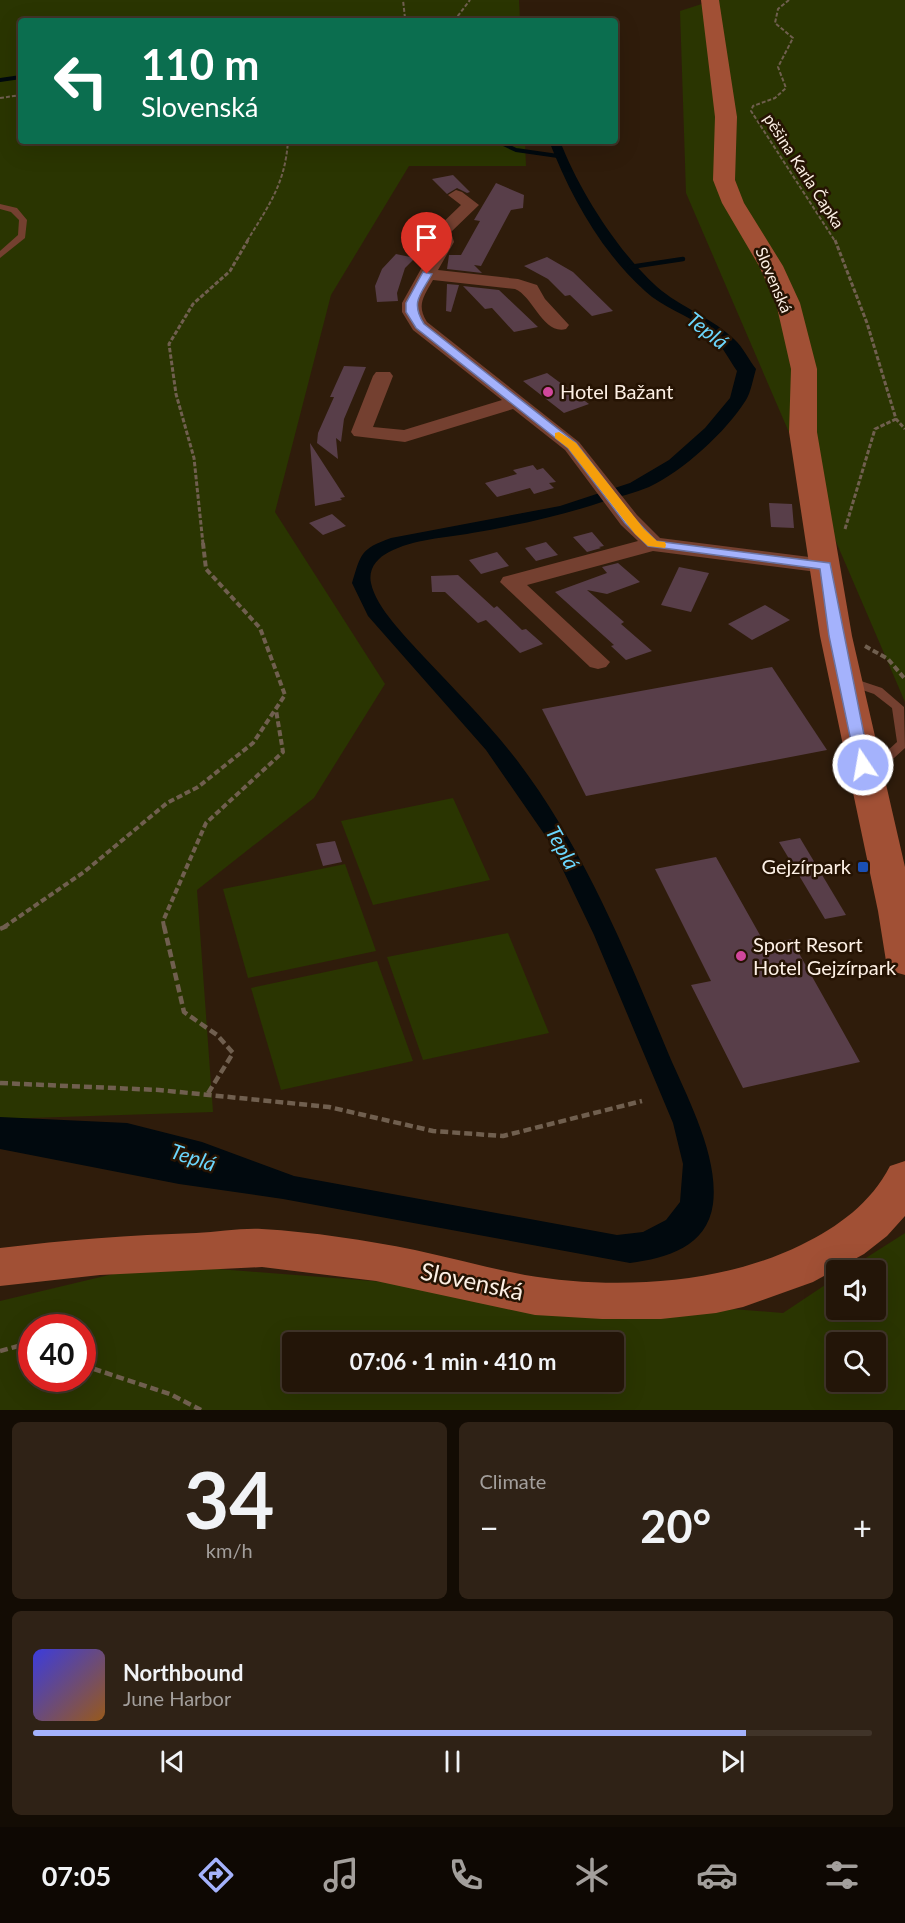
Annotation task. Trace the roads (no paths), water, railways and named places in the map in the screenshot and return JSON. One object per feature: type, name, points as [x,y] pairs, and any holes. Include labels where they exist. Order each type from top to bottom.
[{"type":"street","name":"Slovenská","points":[[710,0],[726,117],[724,180],[733,203],[771,266],[788,303],[804,369],[803,432],[836,636],[897,911],[905,961]]},
{"type":"street","points":[[456,195],[471,205],[442,231],[445,242],[411,303],[411,312],[420,326],[572,446],[629,520],[653,544]]},
{"type":"street","points":[[427,274],[518,284],[531,288],[537,302],[560,325]]},
{"type":"street","points":[[383,376],[361,432],[405,436],[517,402]]},
{"type":"street","points":[[598,662],[511,582],[653,544],[825,566]]},
{"type":"street","name":"Slovenská","points":[[0,1267],[110,1254],[259,1248],[355,1259],[528,1294],[572,1299],[649,1302],[693,1298],[738,1291],[808,1264],[875,1221],[905,1178]]},
{"type":"lane","points":[[0,206],[14,210],[23,220],[22,236],[0,255]]},
{"type":"lane","points":[[845,679],[878,691],[898,707],[903,743],[890,755],[863,765]]},
{"type":"water","name":"Teplá","points":[[550,144],[561,144],[590,201],[631,260],[662,291],[726,332],[740,346],[756,369],[746,400],[727,425],[703,450],[676,471],[649,487],[539,520],[419,542],[399,548],[385,554],[377,561],[370,578],[374,593],[393,622],[516,759],[563,828],[602,902],[700,1127],[714,1186],[713,1204],[703,1231],[683,1248],[658,1258],[630,1263],[283,1199],[179,1184],[0,1149],[0,1117],[127,1123],[202,1142],[294,1176],[617,1235],[643,1232],[666,1220],[680,1202],[683,1164],[673,1123],[594,935],[549,841],[486,750],[368,616],[352,583],[360,559],[367,549],[391,538],[560,506],[630,483],[669,460],[705,428],[730,398],[737,371],[719,344],[707,330],[652,297],[629,275],[588,222]]},
{"type":"waterway","points":[[0,80],[18,77]]},
{"type":"waterway","points":[[503,144],[516,150],[558,156]]},
{"type":"waterway","points":[[630,267],[683,259]]},
{"type":"place","name":"Hotel Bažant","points":[[548,392]]},
{"type":"place","name":"Gejzírpark","points":[[863,867]]},
{"type":"place","name":"Sport Resort Hotel Gejzírpark","points":[[741,956]]}]
